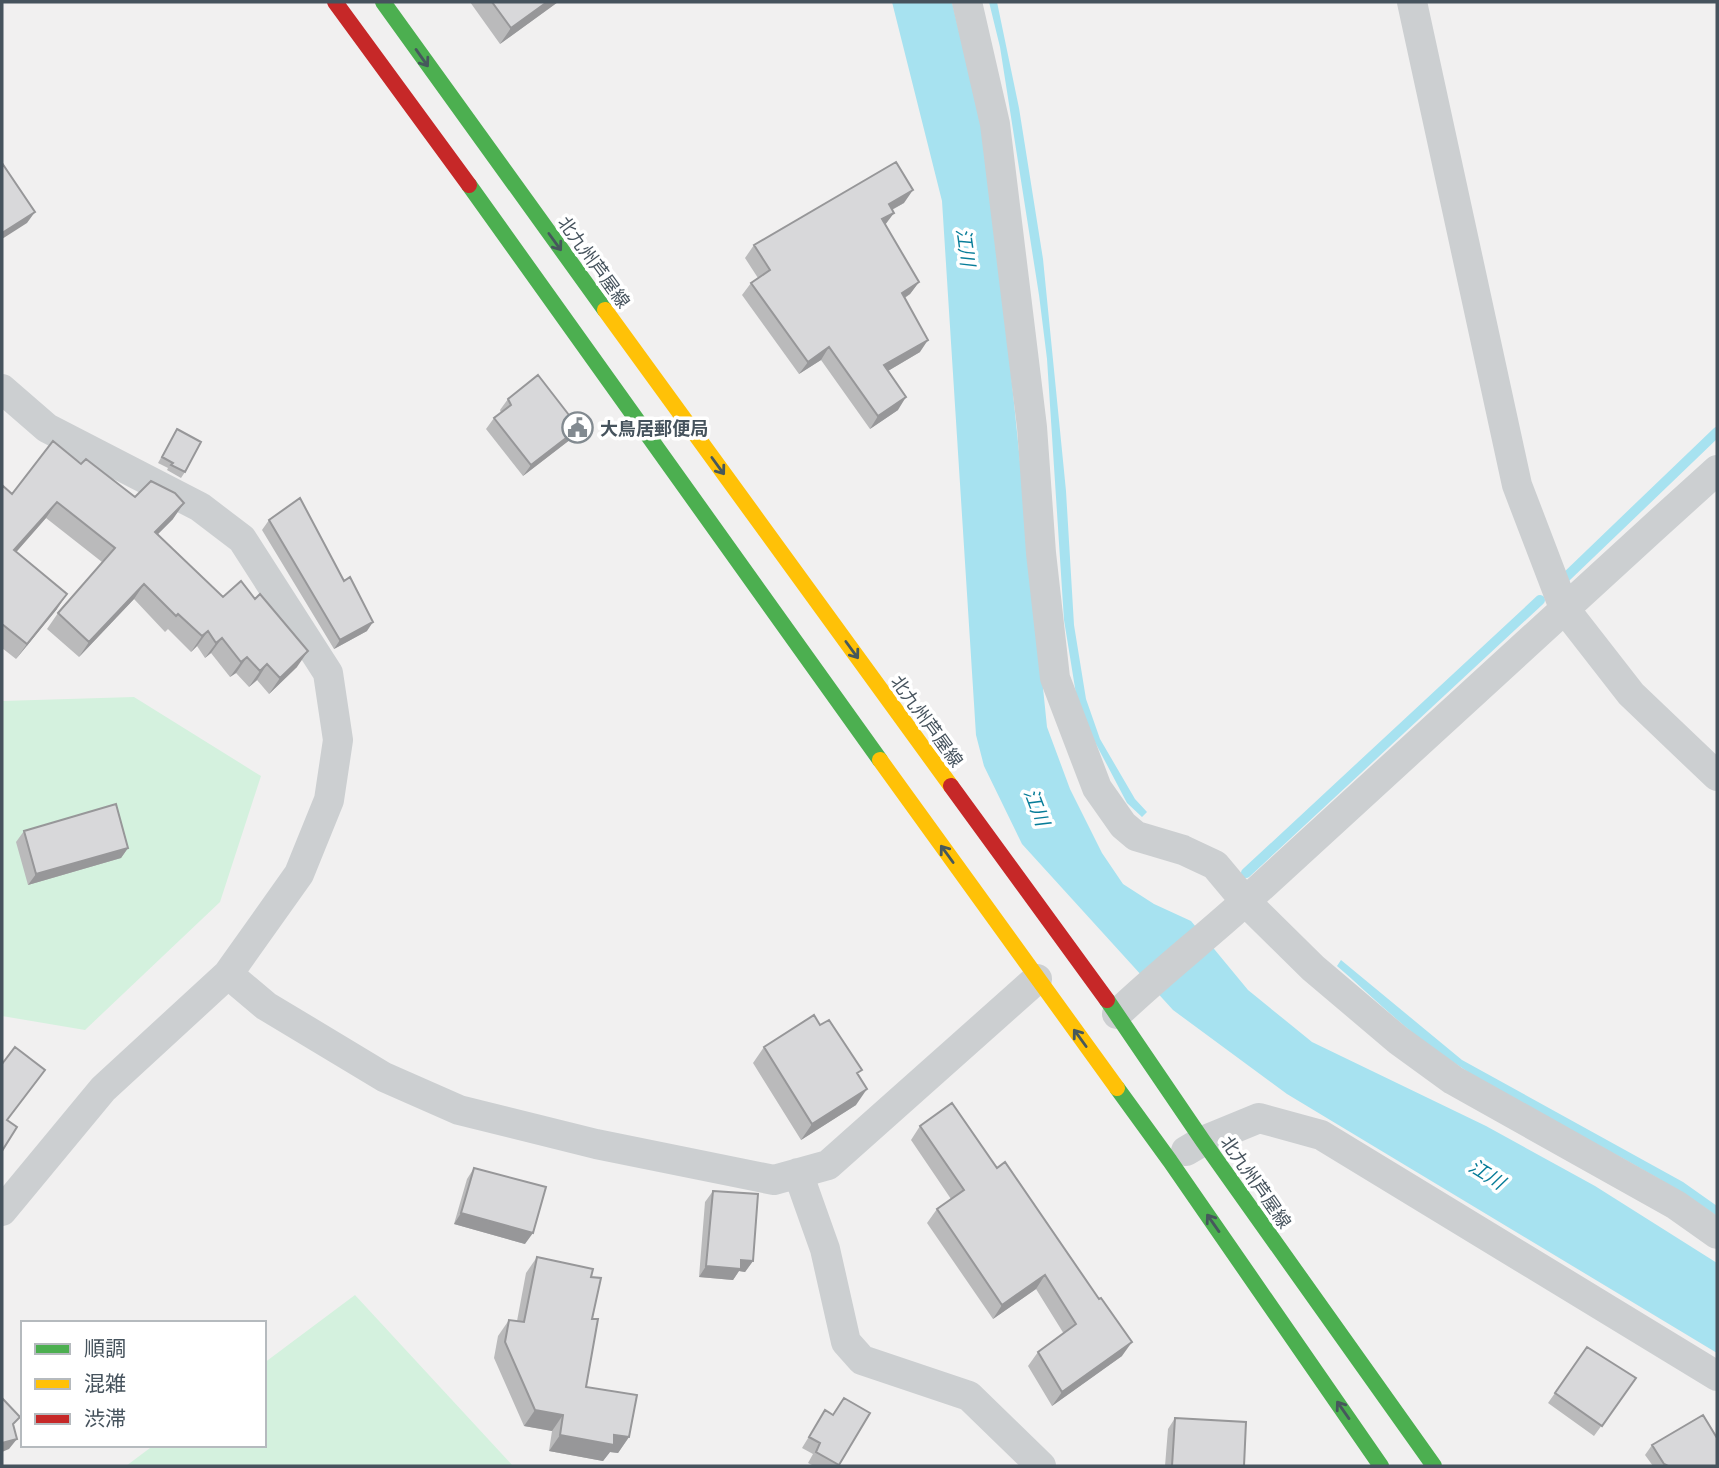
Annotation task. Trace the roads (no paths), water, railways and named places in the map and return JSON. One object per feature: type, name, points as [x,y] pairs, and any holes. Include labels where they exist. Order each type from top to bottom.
[{"type":"main road","points":[[335,2],[1170,1161],[1381,1466]]},
{"type":"main road","name":"北九州芦屋線","points":[[383,2],[436,79],[1116,1014],[1434,1466]]},
{"type":"street","points":[[967,2],[995,124],[1032,427],[1041,553],[1055,678],[1097,788],[1123,825],[1136,836],[1183,850],[1215,865],[1246,902],[1313,968],[1398,1040],[1453,1080],[1676,1205],[1717,1234]]},
{"type":"street","points":[[1412,2],[1517,485],[1564,608],[1631,694],[1717,776]]},
{"type":"street","points":[[2,389],[47,428],[200,507],[242,539],[328,673],[338,740],[329,800],[299,874],[228,974],[103,1089],[2,1211]]},
{"type":"street","points":[[1116,1014],[1246,902],[1717,470]]},
{"type":"street","points":[[228,974],[266,1006],[384,1077],[459,1110],[596,1144],[774,1180],[828,1165],[1037,979]]},
{"type":"street","points":[[1170,1161],[1203,1141],[1259,1118],[1321,1136],[1717,1376]]},
{"type":"street","points":[[798,1173],[825,1249],[846,1342],[862,1360],[969,1396],[1041,1466]]},
{"type":"water","name":"江川","points":[[892,2],[952,2],[989,157],[1047,727],[1070,789],[1102,853],[1123,884],[1154,904],[1191,921],[1248,990],[1312,1042],[1486,1126],[1595,1186],[1717,1263],[1717,1353],[1287,1094],[1173,1010],[1022,844],[984,766],[976,735],[942,201]]},
{"type":"water","points":[[989,2],[997,2],[1019,108],[1043,259],[1066,491],[1074,625],[1086,699],[1100,739],[1135,799],[1147,812],[1142,817],[1127,803],[1089,731],[1076,694],[1064,620],[1047,359],[1039,295],[1000,47]]},
{"type":"water","points":[[1341,960],[1462,1060],[1683,1182],[1717,1206],[1717,1216],[1685,1194],[1514,1099],[1432,1048],[1337,966]]},
{"type":"waterway","points":[[1565,578],[1717,432]]},
{"type":"waterway","points":[[1246,873],[1540,600]]},
{"type":"place","name":"大鳥居郵便局","points":[[577,428]]}]
